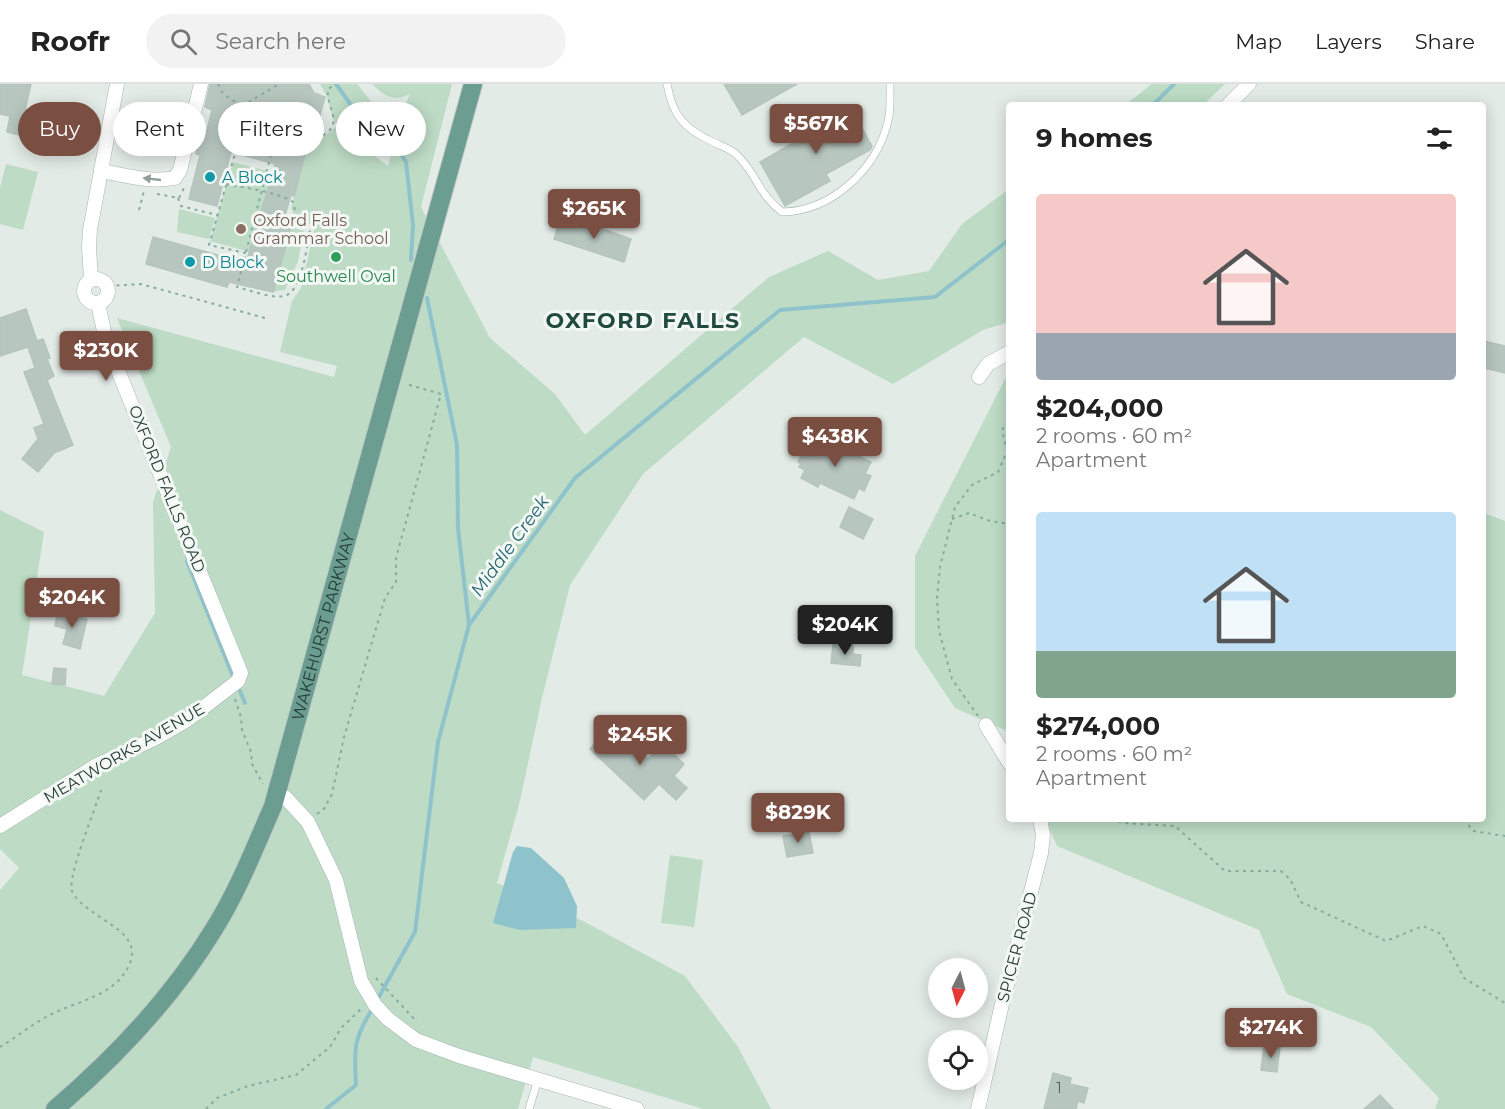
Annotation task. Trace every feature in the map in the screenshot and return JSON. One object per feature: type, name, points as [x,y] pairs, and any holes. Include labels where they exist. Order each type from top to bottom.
[{"type":"main road","name":"WAKEHURST PARKWAY","points":[[55,1109],[90,1079],[142,1026],[182,979],[216,928],[277,795],[473,84]]},
{"type":"street","points":[[117,84],[101,171],[163,180],[175,178],[180,170],[201,84]]},
{"type":"street","points":[[1231,102],[1249,84]]},
{"type":"street","name":"OXFORD FALLS ROAD","points":[[101,171],[89,247],[91,279],[100,279],[107,286],[107,296],[98,303],[106,341],[241,673]]},
{"type":"street","points":[[980,377],[988,364],[1006,354]]},
{"type":"street","name":"MEATWORKS AVENUE","points":[[0,826],[98,765],[156,738],[187,720],[238,681],[241,673]]},
{"type":"street","points":[[986,725],[1006,758]]},
{"type":"street","points":[[277,795],[286,798],[308,822],[336,880],[350,931],[357,969],[370,997],[388,1019],[416,1040],[459,1056],[637,1109]]},
{"type":"street","name":"SPICER ROAD","points":[[978,1109],[1002,1004],[1041,854],[1041,822]]},
{"type":"lane","points":[[667,84],[671,103],[681,122],[703,137],[735,152],[747,165],[760,190],[772,204],[783,212],[814,207],[840,192],[862,172],[875,153],[887,124],[890,84]]},
{"type":"lane","points":[[530,1109],[538,1079]]},
{"type":"path","points":[[218,84],[223,94],[236,102]]},
{"type":"path","points":[[249,102],[279,84]]},
{"type":"path","points":[[324,135],[333,127],[334,122],[327,97],[328,89],[336,84]]},
{"type":"path","points":[[234,156],[209,244],[246,253]]},
{"type":"path","points":[[226,184],[262,192],[287,198],[293,202],[296,219],[308,227],[310,232],[297,287],[285,296],[237,287],[262,192],[271,156]]},
{"type":"path","points":[[139,210],[144,191]]},
{"type":"path","points":[[178,197],[182,206],[217,215]]},
{"type":"path","points":[[110,286],[141,284],[265,318]]},
{"type":"path","points":[[308,822],[324,808],[332,794],[345,737],[385,598],[396,582],[396,558],[441,394],[392,380]]},
{"type":"path","points":[[1006,424],[1002,430],[1006,447]]},
{"type":"path","points":[[986,725],[952,679],[939,631],[937,598],[940,567],[955,507],[972,485],[998,472],[1006,453]]},
{"type":"path","points":[[951,520],[969,513],[990,521],[1006,523]]},
{"type":"path","points":[[231,687],[241,717],[242,730],[251,752],[252,765],[265,787],[277,795]]},
{"type":"path","points":[[0,1047],[47,1017],[102,993],[118,983],[128,968],[133,952],[129,941],[72,892],[72,874],[101,790]]},
{"type":"path","points":[[1121,822],[1175,826],[1225,871],[1281,870],[1290,879],[1301,902],[1386,941],[1423,926],[1441,934],[1464,978],[1505,1003]]},
{"type":"path","points":[[1466,822],[1473,831],[1505,836]]},
{"type":"path","points":[[374,976],[421,1028]]},
{"type":"path","points":[[206,1109],[217,1098],[248,1086],[296,1075],[330,1047],[341,1028],[366,1004],[370,997]]},
{"type":"green space","points":[[320,84],[357,84],[372,102],[336,102],[336,123],[327,97]]},
{"type":"green space","points":[[372,84],[452,84],[421,207],[490,338],[555,394],[585,435],[769,277],[828,251],[878,280],[929,271],[962,224],[1006,191],[1006,323],[983,330],[893,384],[804,337],[643,474],[570,585],[519,805],[497,883],[583,921],[685,976],[738,1047],[771,1109],[703,1109],[533,1057],[518,1109],[0,1109],[0,890],[19,868],[0,849],[0,510],[44,532],[22,675],[104,696],[155,613],[153,502],[171,447],[117,318],[334,377],[337,366],[280,352],[292,301],[301,288],[315,226],[296,219],[291,208],[305,156],[324,156],[324,136],[336,127],[336,156],[375,156],[388,166],[391,156],[426,156],[426,102],[407,102],[410,94],[394,98],[381,92]]},
{"type":"green space","points":[[1152,84],[1225,84],[1206,102],[1129,102]]},
{"type":"green space","points":[[233,162],[271,172],[250,252],[210,241]]},
{"type":"green space","points":[[6,164],[38,172],[23,230],[0,224],[0,188]]},
{"type":"green space","points":[[179,209],[215,218],[209,239],[177,232]]},
{"type":"green space","points":[[291,227],[304,231],[298,261],[285,290],[273,292]]},
{"type":"green space","points":[[1005,379],[1006,731],[955,708],[915,648],[915,556]]},
{"type":"green space","points":[[1486,514],[1505,521],[1505,1109],[1435,1109],[1439,1098],[1371,1027],[1287,994],[1259,930],[1057,846],[1046,822],[1486,822]]},
{"type":"green space","points":[[670,855],[703,860],[694,927],[661,923]]},
{"type":"water","points":[[517,846],[531,848],[564,878],[577,906],[576,928],[520,930],[493,923],[513,852]]},
{"type":"building","points":[[0,84],[31,84],[27,102],[18,102],[18,135],[7,132],[10,116],[0,114]]},
{"type":"building","points":[[210,84],[309,84],[314,93],[325,97],[324,102],[218,102],[218,156],[230,156],[217,206],[189,199],[200,156],[206,156],[206,135],[212,110],[206,107]]},
{"type":"building","points":[[724,84],[797,84],[742,115]]},
{"type":"building","points":[[849,105],[872,146],[870,150],[826,174],[830,181],[785,206],[760,162],[809,134],[806,129]]},
{"type":"building","points":[[246,156],[305,156],[294,196],[291,195],[282,226],[291,227],[273,292],[229,282],[227,287],[146,264],[153,237],[246,263],[275,164]]},
{"type":"building","points":[[560,220],[584,228],[586,223],[631,239],[624,262],[554,239]]},
{"type":"building","points":[[26,309],[37,341],[43,339],[50,358],[47,359],[54,376],[47,380],[73,445],[54,453],[38,472],[22,459],[38,439],[34,428],[44,424],[24,372],[35,368],[28,347],[0,356],[0,318]]},
{"type":"building","points":[[1486,341],[1505,346],[1505,373],[1486,368]]},
{"type":"building","points":[[820,437],[871,462],[865,474],[871,476],[864,491],[859,488],[854,499],[820,483],[818,487],[801,478],[805,470],[799,467],[801,464],[798,462],[805,447],[813,451]]},
{"type":"building","points":[[849,507],[873,519],[863,539],[840,527]]},
{"type":"building","points":[[58,611],[87,619],[80,649],[63,644],[67,629],[55,626]]},
{"type":"building","points":[[833,644],[853,646],[853,654],[861,655],[860,666],[831,663]]},
{"type":"building","points":[[54,668],[66,669],[65,685],[52,684]]},
{"type":"building","points":[[609,728],[624,742],[627,739],[648,759],[663,744],[684,764],[674,776],[687,788],[676,800],[659,784],[644,800],[590,749]]},
{"type":"building","points":[[809,832],[813,853],[787,857],[783,836]]},
{"type":"building","points":[[1264,1046],[1280,1047],[1277,1072],[1261,1070]]},
{"type":"building","points":[[1053,1073],[1071,1078],[1070,1084],[1088,1088],[1084,1103],[1078,1101],[1076,1109],[1044,1109]]},
{"type":"building","points":[[1380,1095],[1393,1109],[1364,1109]]},
{"type":"waterway","points":[[336,84],[351,105],[385,129],[406,162],[413,225],[411,260]]},
{"type":"waterway","name":"Middle Creek","points":[[1156,102],[1174,84]]},
{"type":"waterway","name":"Middle Creek","points":[[376,1002],[415,932],[438,742],[469,625],[575,478],[780,310],[935,297],[1006,242]]},
{"type":"waterway","points":[[427,298],[457,445],[458,528],[469,625]]},
{"type":"waterway","points":[[187,561],[232,674]]},
{"type":"waterway","points":[[240,691],[245,703]]},
{"type":"waterway","name":"Middle Creek","points":[[326,1109],[356,1085],[356,1045],[373,1008]]},
{"type":"place","name":"A Block","points":[[210,177]]},
{"type":"place","name":"Oxford Falls Grammar School","points":[[241,229]]},
{"type":"place","name":"Southwell Oval","points":[[336,257]]},
{"type":"place","name":"D Block","points":[[190,262]]},
{"type":"district","name":"OXFORD FALLS","points":[[643,320]]}]
